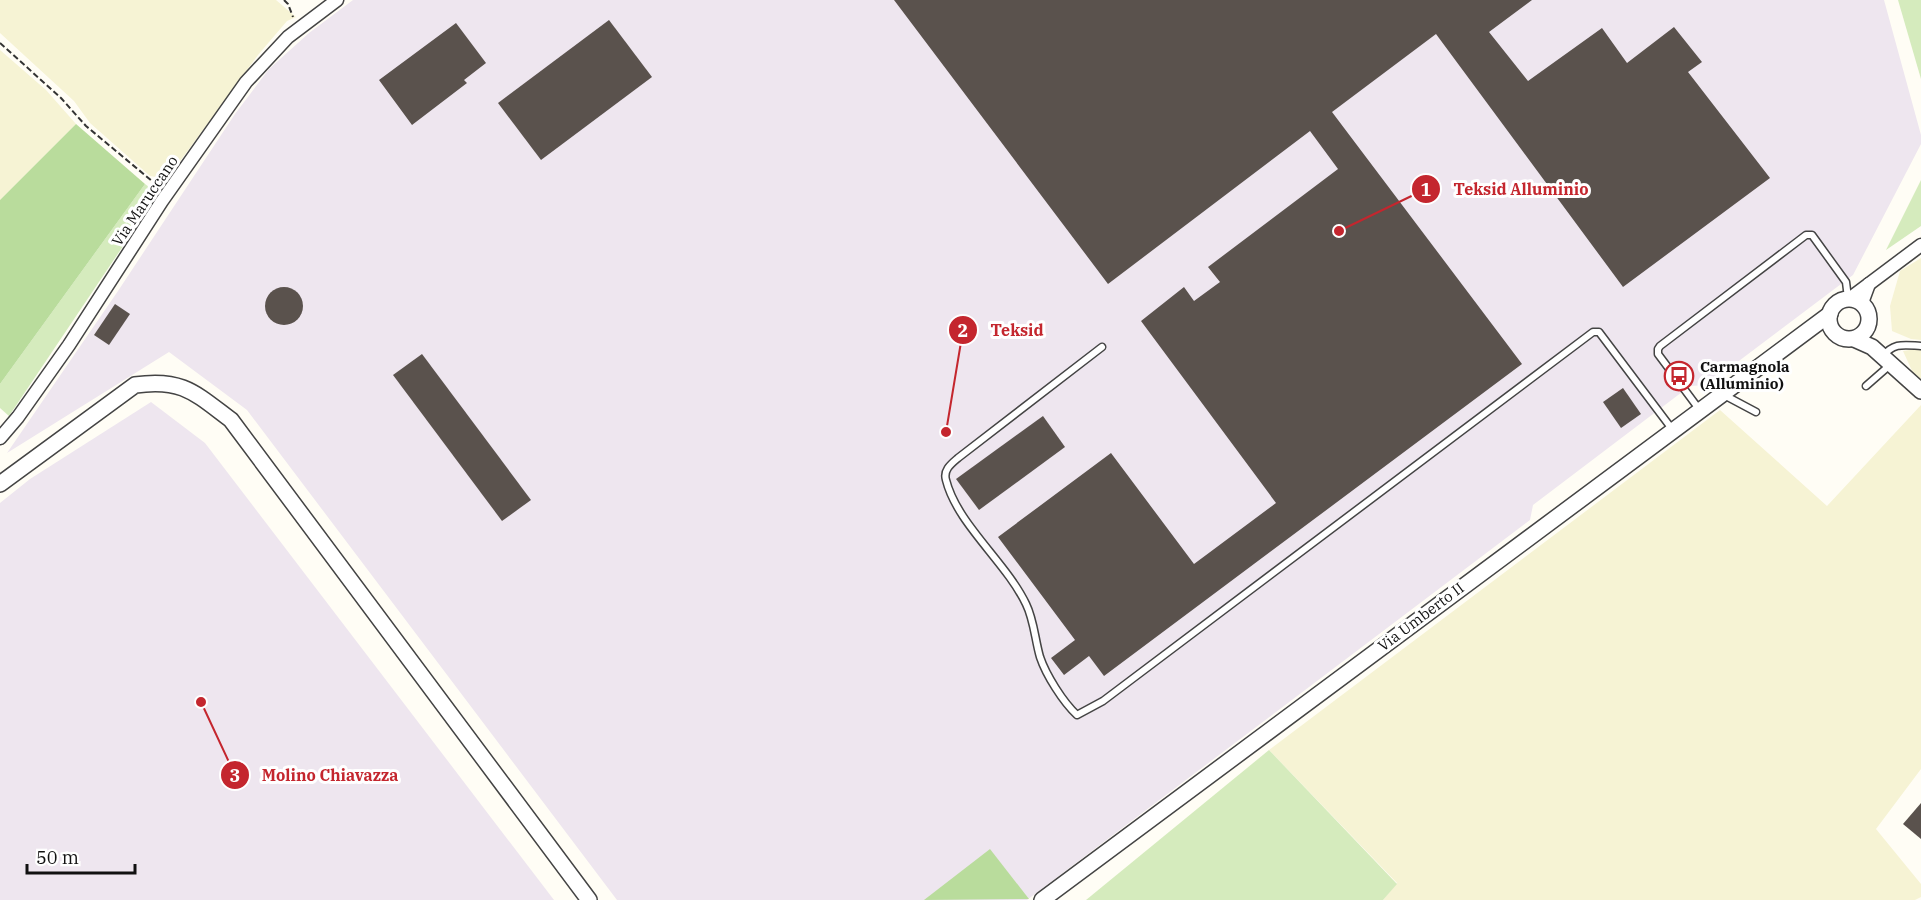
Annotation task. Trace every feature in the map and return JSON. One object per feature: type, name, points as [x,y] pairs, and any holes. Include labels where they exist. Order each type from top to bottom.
[{"type":"street","name":"Via Maruccano","points":[[0,438],[18,417],[69,345],[168,193],[246,82],[288,37],[337,0]]},
{"type":"street","points":[[1868,327],[1860,337],[1842,338],[1832,331],[1830,314],[1836,304],[1855,301],[1869,282],[1921,245]]},
{"type":"street","points":[[1855,301],[1869,314],[1868,327],[1882,356]]},
{"type":"street","name":"Via Umberto II","points":[[1042,900],[1830,314]]},
{"type":"street","name":"Via Umberto II","points":[[1801,336],[1832,331]]},
{"type":"street","points":[[1854,339],[1882,356],[1921,391]]},
{"type":"street","points":[[0,484],[135,385],[156,382],[178,386],[198,396],[231,420],[589,900]]},
{"type":"lane","points":[[1699,410],[1658,354],[1658,349],[1806,235],[1812,235],[1846,282],[1855,301]]},
{"type":"lane","points":[[1102,346],[958,458],[948,467],[945,476],[958,509],[1017,587],[1027,605],[1040,658],[1050,677],[1077,715],[1103,701],[1593,332],[1599,332],[1672,430]]},
{"type":"lane","points":[[1866,386],[1882,356],[1889,348],[1903,345],[1921,346]]},
{"type":"lane","points":[[1721,393],[1756,412]]},
{"type":"path","points":[[0,43],[61,98],[86,126],[168,193]]},
{"type":"shaded area","points":[[0,0],[276,0],[296,17],[287,21],[258,55],[167,179],[150,176],[90,123],[74,101],[0,33]]},
{"type":"shaded area","points":[[353,0],[1884,0],[1921,135],[1921,144],[1853,275],[1707,385],[1690,386],[1533,505],[1530,520],[1027,900],[617,900],[247,410],[169,352],[7,453],[235,114],[269,69],[309,33]]},
{"type":"shaded area","points":[[0,50],[46,90],[76,124],[0,200]]},
{"type":"shaded area","points":[[1921,258],[1921,340],[1911,339],[1892,331],[1890,306],[1900,271]]},
{"type":"shaded area","points":[[1921,350],[1921,379],[1913,373],[1903,351]]},
{"type":"shaded area","points":[[151,402],[205,443],[554,900],[0,900],[0,503],[30,479]]},
{"type":"shaded area","points":[[1921,405],[1921,769],[1876,829],[1921,884],[1921,897],[1915,900],[1383,900],[1397,883],[1269,750],[1720,410],[1827,506]]},
{"type":"green space","points":[[1898,0],[1921,0],[1921,79]]},
{"type":"green space","points":[[76,124],[145,184],[0,384],[0,200]]},
{"type":"green space","points":[[1921,180],[1921,226],[1886,250]]},
{"type":"green space","points":[[145,184],[158,194],[9,416],[0,408],[0,384]]},
{"type":"green space","points":[[1269,750],[1397,884],[1383,900],[1086,900]]},
{"type":"green space","points":[[990,849],[1029,899],[924,900]]},
{"type":"building","points":[[894,0],[1532,0],[1489,32],[1528,81],[1602,28],[1627,63],[1674,27],[1702,62],[1688,72],[1770,178],[1623,287],[1436,34],[1332,112],[1522,364],[1104,676],[1089,656],[1064,675],[1051,658],[1075,640],[998,537],[1111,453],[1194,564],[1276,503],[1141,321],[1184,287],[1194,301],[1220,282],[1208,267],[1338,169],[1310,131],[1108,284]]},
{"type":"building","points":[[609,20],[652,77],[541,160],[498,103]]},
{"type":"building","points":[[456,23],[486,63],[464,80],[467,83],[412,125],[379,80]]},
{"type":"building","points":[[284,287],[298,292],[303,306],[298,320],[284,325],[270,320],[265,306],[270,292]]},
{"type":"building","points":[[115,304],[130,314],[109,345],[94,335]]},
{"type":"building","points":[[422,354],[531,500],[502,521],[393,375]]},
{"type":"building","points":[[1623,388],[1641,414],[1621,428],[1603,402]]},
{"type":"building","points":[[1043,416],[1065,447],[979,510],[956,479]]},
{"type":"building","points":[[1921,803],[1921,839],[1903,824]]},
{"type":"place","name":"Teksid Alluminio","points":[[1339,231]]},
{"type":"place","name":"Carmagnola (Alluminio)","points":[[1679,376]]},
{"type":"place","name":"Teksid","points":[[946,432]]},
{"type":"place","name":"Molino Chiavazza","points":[[201,702]]}]
